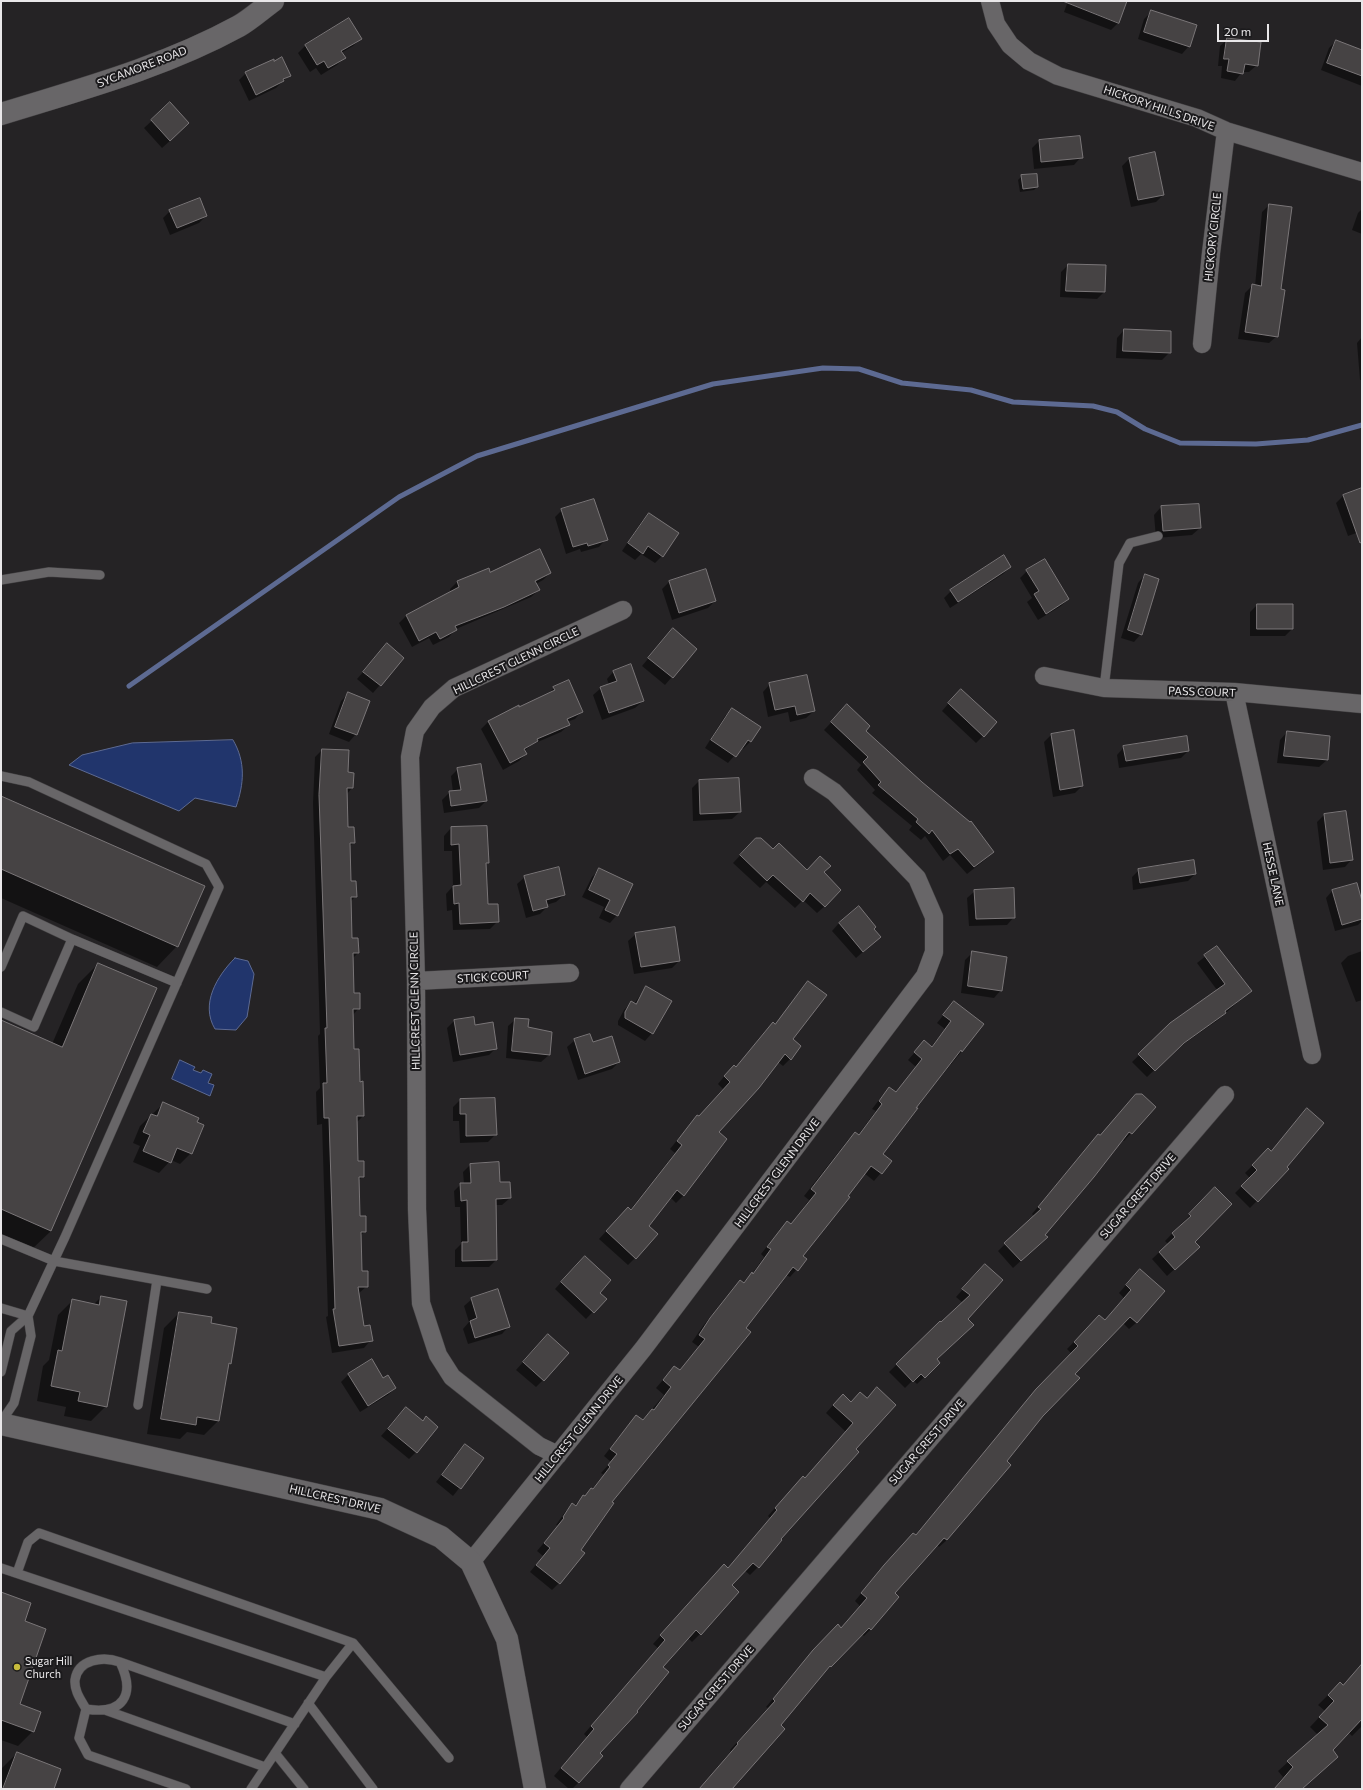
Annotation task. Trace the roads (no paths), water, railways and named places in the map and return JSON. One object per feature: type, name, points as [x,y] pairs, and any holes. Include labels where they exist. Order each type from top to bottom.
[{"type":"street","name":"SYCAMORE ROAD","points":[[1,114],[93,86],[173,58],[240,26],[273,1]]},
{"type":"street","name":"HICKORY HILLS DRIVE","points":[[990,1],[996,24],[1010,45],[1029,61],[1058,76],[1197,118],[1226,131],[1362,172]]},
{"type":"street","name":"HICKORY CIRCLE","points":[[1202,344],[1211,253],[1226,131]]},
{"type":"street","name":"HILLCREST GLENN CIRCLE","points":[[558,1455],[539,1446],[452,1377],[438,1355],[421,1303],[417,1209],[416,981],[410,757],[415,731],[432,707],[454,688],[623,610]]},
{"type":"street","name":"PASS COURT","points":[[1044,676],[1104,688],[1234,692],[1362,704]]},
{"type":"street","name":"HESSE LANE","points":[[1234,692],[1312,1055]]},
{"type":"street","name":"HILLCREST GLENN DRIVE","points":[[471,1562],[643,1349],[910,997],[927,970],[934,952],[934,917],[917,878],[834,792],[813,778]]},
{"type":"street","name":"STICK COURT","points":[[416,981],[570,973]]},
{"type":"street","name":"SUGAR CREST DRIVE","points":[[629,1789],[1225,1095]]},
{"type":"street","name":"HILLCREST DRIVE","points":[[1,1423],[380,1509],[441,1537],[471,1562],[507,1639],[535,1789]]},
{"type":"lane","points":[[1104,688],[1119,563],[1130,543],[1158,536]]},
{"type":"lane","points":[[1,580],[49,572],[100,575]]},
{"type":"lane","points":[[1,776],[29,782],[206,864],[219,887],[54,1261],[28,1316],[11,1331],[1,1372]]},
{"type":"lane","points":[[1,967],[23,916],[72,939],[177,983]]},
{"type":"lane","points":[[1,1012],[34,1027],[72,939]]},
{"type":"lane","points":[[1,1239],[54,1261],[207,1289]]},
{"type":"lane","points":[[138,1404],[157,1280]]},
{"type":"lane","points":[[1,1308],[28,1316]]},
{"type":"lane","points":[[1,1423],[14,1403],[31,1336],[28,1316]]},
{"type":"lane","points":[[17,1574],[28,1542],[39,1532],[353,1643],[449,1758]]},
{"type":"lane","points":[[1,1568],[326,1677]]},
{"type":"lane","points":[[251,1789],[326,1677],[353,1643]]},
{"type":"lane","points":[[186,1789],[88,1755],[79,1738],[86,1709],[76,1691],[75,1681],[77,1672],[82,1667],[92,1661],[103,1658],[120,1662],[295,1724]]},
{"type":"lane","points":[[105,1710],[118,1706],[126,1697],[128,1684],[120,1662]]},
{"type":"lane","points":[[308,1703],[373,1789]]},
{"type":"lane","points":[[86,1709],[105,1710],[265,1767]]},
{"type":"lane","points":[[275,1753],[304,1789]]},
{"type":"water","points":[[233,740],[242,765],[241,790],[236,807],[195,798],[179,811],[69,765],[82,755],[132,743]]},
{"type":"water","points":[[235,958],[248,961],[254,974],[247,1017],[236,1030],[215,1029],[209,1010],[210,1000],[222,973]]},
{"type":"water","points":[[180,1060],[195,1067],[193,1070],[201,1073],[203,1070],[212,1074],[208,1083],[214,1085],[210,1096],[172,1079]]},
{"type":"waterway","points":[[129,686],[399,497],[477,456],[713,384],[823,368],[859,369],[902,383],[971,390],[1013,402],[1093,406],[1117,412],[1145,429],[1180,443],[1256,444],[1308,440],[1362,425]]},
{"type":"place","name":"Sugar Hill Church","points":[[17,1667]]}]
